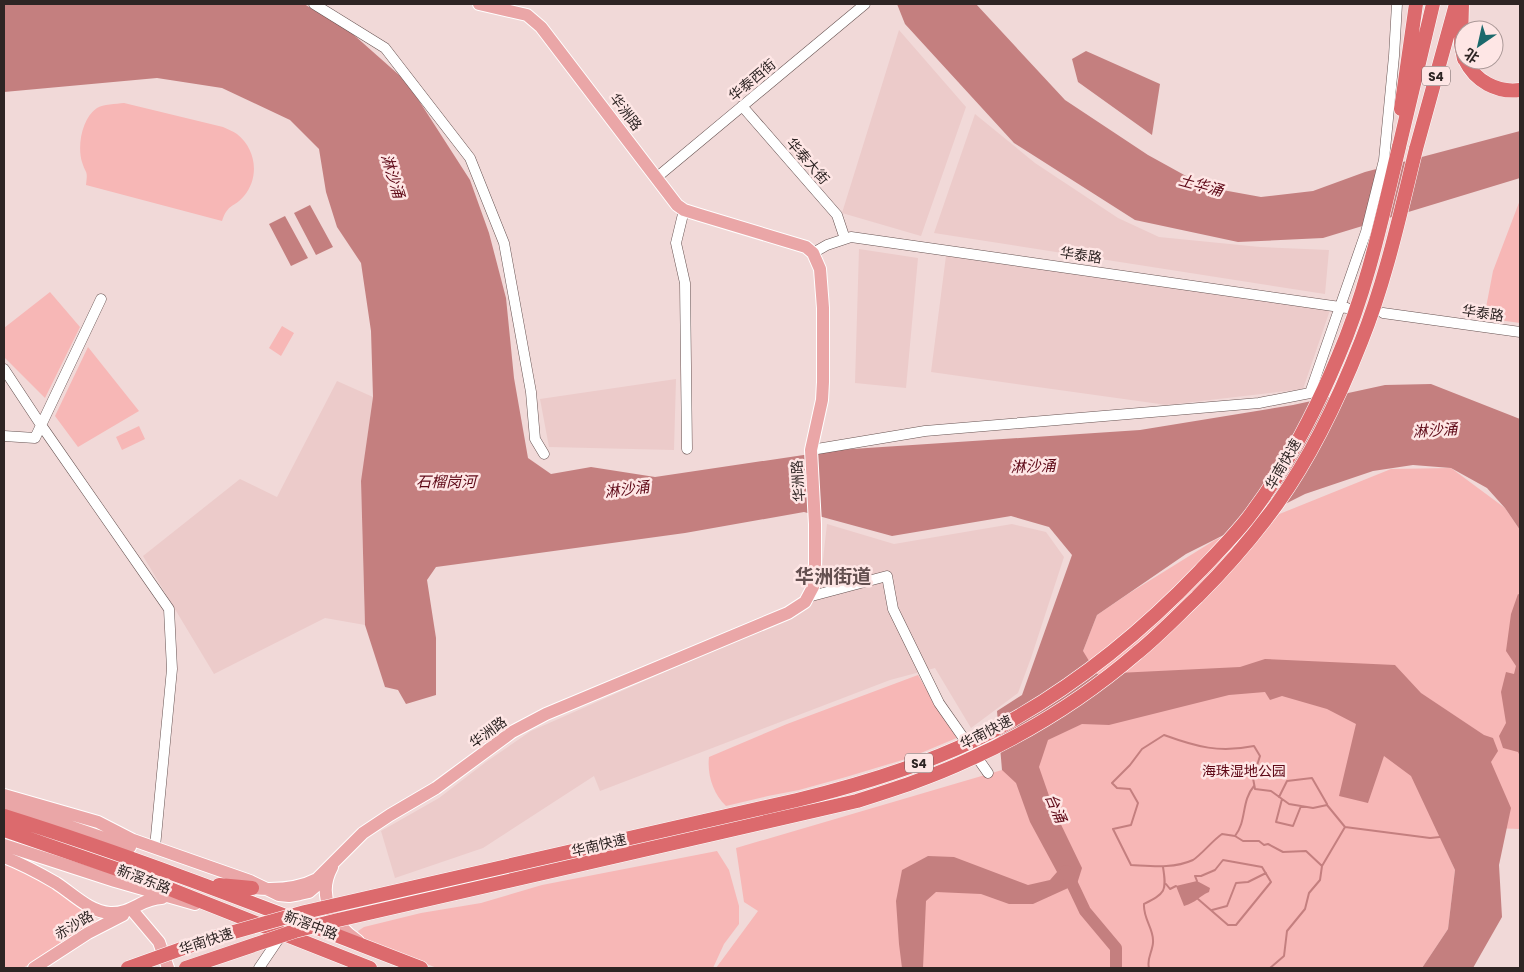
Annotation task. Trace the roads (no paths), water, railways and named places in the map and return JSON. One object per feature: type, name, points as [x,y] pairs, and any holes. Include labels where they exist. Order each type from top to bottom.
[{"type":"highway","points":[[1399,147],[1403,90],[1416,4]]},
{"type":"highway","name":"华南快速","points":[[128,968],[209,939],[305,912],[797,800],[867,782],[904,770],[977,739],[1068,685],[1130,638],[1180,592],[1247,520],[1283,464],[1324,387],[1349,330],[1372,262],[1433,4]]},
{"type":"highway","name":"华南快速","points":[[186,968],[295,931],[338,920],[857,801],[938,774],[1002,744],[1070,703],[1102,681],[1137,654],[1163,630],[1239,552],[1294,480],[1332,409],[1371,317],[1389,260],[1416,149],[1456,4]]},
{"type":"highway","points":[[1461,20],[1462,4]]},
{"type":"highway","points":[[1471,70],[1488,85],[1504,90],[1520,90]]},
{"type":"highway","name":"新滘东路","points":[[4,816],[137,876],[232,912],[282,934]]},
{"type":"highway","name":"新滘东路","points":[[4,830],[53,839],[200,884]]},
{"type":"highway","points":[[163,859],[200,884],[259,889]]},
{"type":"highway","name":"新滘中路","points":[[200,884],[421,968]]},
{"type":"highway","name":"新滘中路","points":[[282,934],[370,968]]},
{"type":"main road","name":"华洲路","points":[[259,889],[308,884],[325,873],[363,833],[436,788],[512,732],[564,707],[788,613],[805,602],[814,587],[816,524],[811,450],[822,400],[823,382],[822,275],[813,253],[806,247],[684,210],[671,198],[625,135],[536,21],[527,15],[479,4]]},
{"type":"main road","points":[[4,795],[98,822],[122,835],[250,881],[259,889]]},
{"type":"main road","points":[[4,804],[163,859]]},
{"type":"main road","points":[[4,845],[172,898],[232,912]]},
{"type":"main road","points":[[4,857],[38,872],[88,906],[109,913],[132,910]]},
{"type":"main road","points":[[334,862],[328,874],[326,885],[332,916],[341,928],[356,940],[378,952]]},
{"type":"main road","points":[[115,881],[132,893],[135,898],[132,910]]},
{"type":"main road","name":"赤沙路","points":[[34,968],[88,933],[148,900],[172,898]]},
{"type":"main road","points":[[88,906],[94,921],[88,933]]},
{"type":"main road","points":[[132,910],[158,942],[168,968]]},
{"type":"street","points":[[314,4],[385,48],[470,158],[504,243],[531,392],[535,438],[544,454]]},
{"type":"street","name":"华泰西街","points":[[656,178],[865,4]]},
{"type":"street","points":[[811,450],[925,431],[1259,403],[1310,393],[1343,308],[1366,232],[1384,160],[1397,4]]},
{"type":"street","name":"华泰大街","points":[[742,106],[837,215],[845,239]]},
{"type":"street","points":[[684,210],[676,243],[686,283],[688,449]]},
{"type":"street","name":"华泰路","points":[[813,253],[827,245],[851,237],[1343,308]]},
{"type":"street","points":[[4,436],[35,438],[101,299]]},
{"type":"street","name":"华泰路","points":[[1383,314],[1520,332]]},
{"type":"street","points":[[4,369],[169,609],[172,669],[155,847]]},
{"type":"street","points":[[808,597],[887,576],[893,608],[939,703],[988,773]]},
{"type":"street","points":[[259,968],[282,934]]},
{"type":"water","name":"石榴岗河","points":[[4,4],[304,4],[346,28],[407,82],[470,180],[489,233],[506,298],[514,378],[528,458],[551,474],[591,467],[655,477],[837,450],[1140,430],[1293,405],[1385,385],[1431,384],[1520,419],[1520,530],[1505,508],[1487,488],[1451,468],[1413,465],[1373,471],[1305,494],[1186,554],[1097,615],[1083,651],[1097,674],[1240,667],[1265,659],[1395,665],[1421,693],[1484,735],[1493,738],[1498,751],[1491,762],[1511,808],[1499,865],[1502,917],[1473,968],[1422,968],[1448,929],[1455,870],[1411,776],[1384,756],[1368,803],[1339,796],[1356,724],[1327,709],[1282,696],[1270,700],[1265,692],[1229,695],[1109,725],[1082,724],[1048,740],[1039,767],[1054,810],[1082,868],[1077,884],[1033,904],[1009,904],[981,894],[936,892],[926,901],[923,968],[902,968],[896,901],[902,870],[928,856],[954,857],[1028,885],[1050,880],[1057,872],[1030,822],[1016,783],[1002,770],[997,711],[1022,695],[1072,555],[1049,527],[1011,516],[892,536],[804,512],[685,533],[436,567],[427,580],[436,638],[436,695],[406,704],[398,690],[385,687],[365,625],[361,481],[373,397],[371,331],[361,263],[337,227],[326,192],[319,149],[290,120],[222,88],[157,78],[4,92]]},
{"type":"water","name":"土华涌","points":[[897,4],[976,4],[1065,100],[1148,155],[1206,187],[1261,197],[1313,191],[1365,172],[1520,131],[1520,178],[1323,238],[1238,242],[1135,220],[1014,143],[905,24]]},
{"type":"water","points":[[1086,51],[1160,84],[1152,135],[1078,82],[1072,59]]},
{"type":"water","points":[[310,205],[333,247],[316,255],[294,213]]},
{"type":"water","points":[[285,216],[308,258],[291,266],[269,224]]},
{"type":"water","points":[[1518,594],[1520,595],[1520,756],[1518,752],[1503,748],[1499,736],[1506,723],[1501,692],[1506,672],[1514,674],[1516,666],[1506,651],[1511,614]]},
{"type":"water","points":[[1197,881],[1210,888],[1209,892],[1184,906],[1176,886]]},
{"type":"waterway","points":[[1322,866],[1306,851],[1283,852],[1268,844],[1264,845],[1259,841],[1243,841],[1235,836],[1222,834],[1196,858],[1185,863],[1162,866],[1131,865],[1113,829],[1131,825],[1138,803],[1130,789],[1117,788],[1112,783],[1130,765],[1142,749],[1164,735],[1208,748],[1230,749],[1254,746],[1260,756],[1253,778],[1255,789],[1271,791],[1289,804],[1313,808],[1327,805],[1345,827],[1430,838],[1440,837]]},
{"type":"waterway","points":[[1279,797],[1287,781],[1312,778],[1327,804]]},
{"type":"waterway","points":[[1235,836],[1241,824],[1247,798],[1254,786]]},
{"type":"waterway","points":[[1282,799],[1276,822],[1293,826],[1301,806]]},
{"type":"waterway","points":[[1270,968],[1284,956],[1287,931],[1305,909],[1309,893],[1320,880],[1322,866],[1345,827]]},
{"type":"waterway","points":[[1197,881],[1195,876],[1201,876],[1215,870],[1223,860],[1262,867],[1271,882],[1236,925],[1228,925],[1198,899]]},
{"type":"waterway","points":[[1149,968],[1148,961],[1153,940],[1144,904],[1163,891],[1165,882],[1163,867]]},
{"type":"waterway","name":"台涌","points":[[1066,871],[1085,911],[1116,948],[1116,968]]},
{"type":"waterway","points":[[1212,910],[1227,906],[1236,883],[1248,882],[1266,873]]},
{"type":"waterway","points":[[1166,884],[1170,889],[1176,886]]},
{"type":"district","name":"华洲街道","points":[[833,576]]},
{"type":"water label","name":"淋沙涌","points":[[393,176]]},
{"type":"water label","name":"淋沙涌","points":[[1435,430]]},
{"type":"water label","name":"淋沙涌","points":[[1033,466]]},
{"type":"water label","name":"淋沙涌","points":[[627,489]]},
{"type":"park label","name":"海珠湿地公园","points":[[1244,771]]}]
